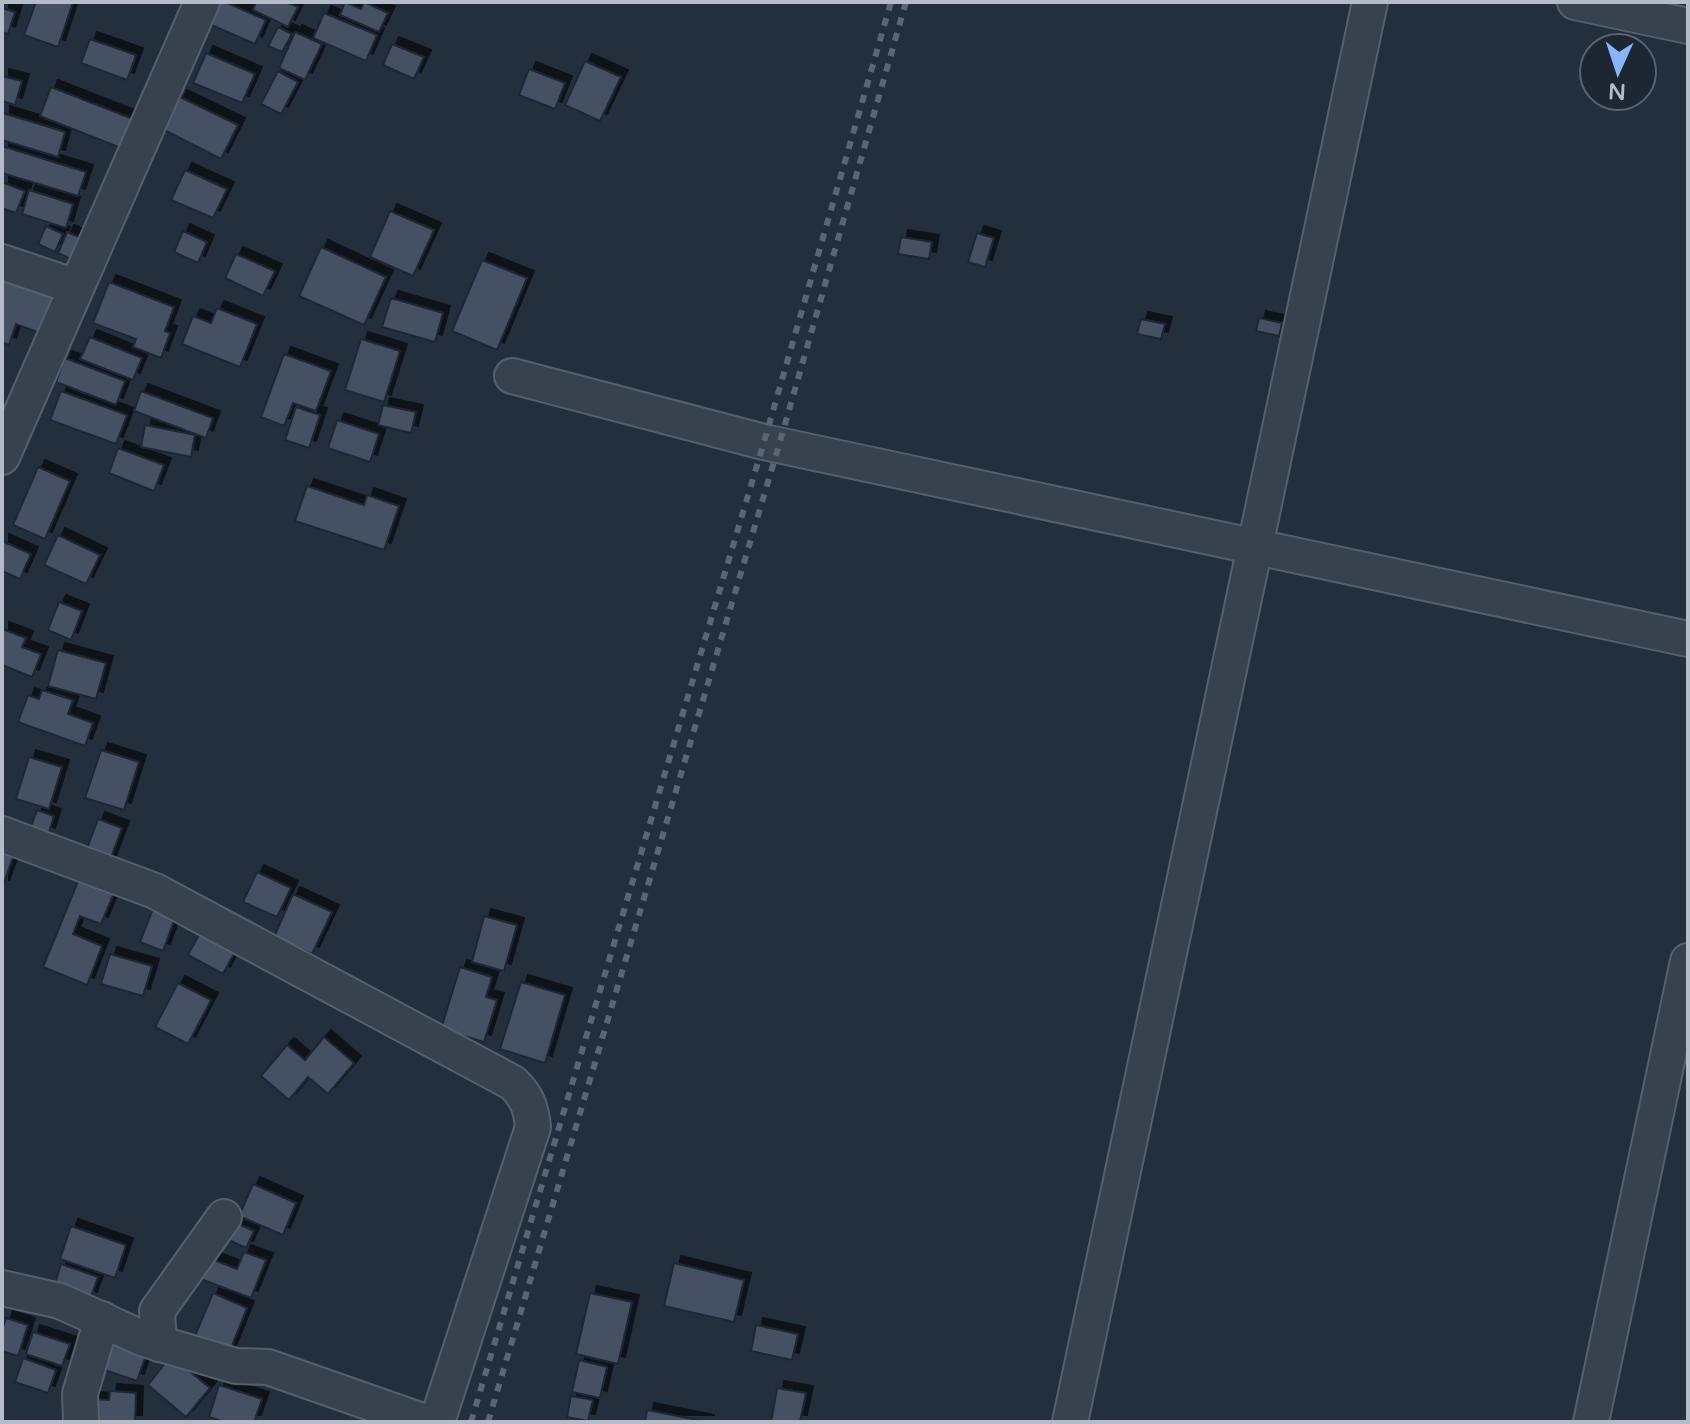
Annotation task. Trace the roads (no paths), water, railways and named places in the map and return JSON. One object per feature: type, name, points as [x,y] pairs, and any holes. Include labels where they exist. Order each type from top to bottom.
[{"type":"street","points":[[2,457],[202,2]]},
{"type":"street","points":[[1070,1422],[1370,2]]},
{"type":"street","points":[[1575,2],[1688,26]]},
{"type":"street","points":[[2,262],[76,287]]},
{"type":"street","points":[[512,376],[764,442],[1688,639]]},
{"type":"street","points":[[2,834],[155,891],[513,1083],[526,1095],[533,1127],[437,1422]]},
{"type":"street","points":[[1591,1422],[1688,961]]},
{"type":"street","points":[[159,1344],[157,1311],[224,1217]]},
{"type":"street","points":[[2,1288],[60,1301],[159,1344],[236,1366],[268,1367],[425,1422]]},
{"type":"street","points":[[81,1422],[80,1394],[102,1319]]},
{"type":"railway","points":[[471,1422],[764,442],[891,2]]},
{"type":"railway","points":[[488,1422],[779,445],[906,2]]}]
